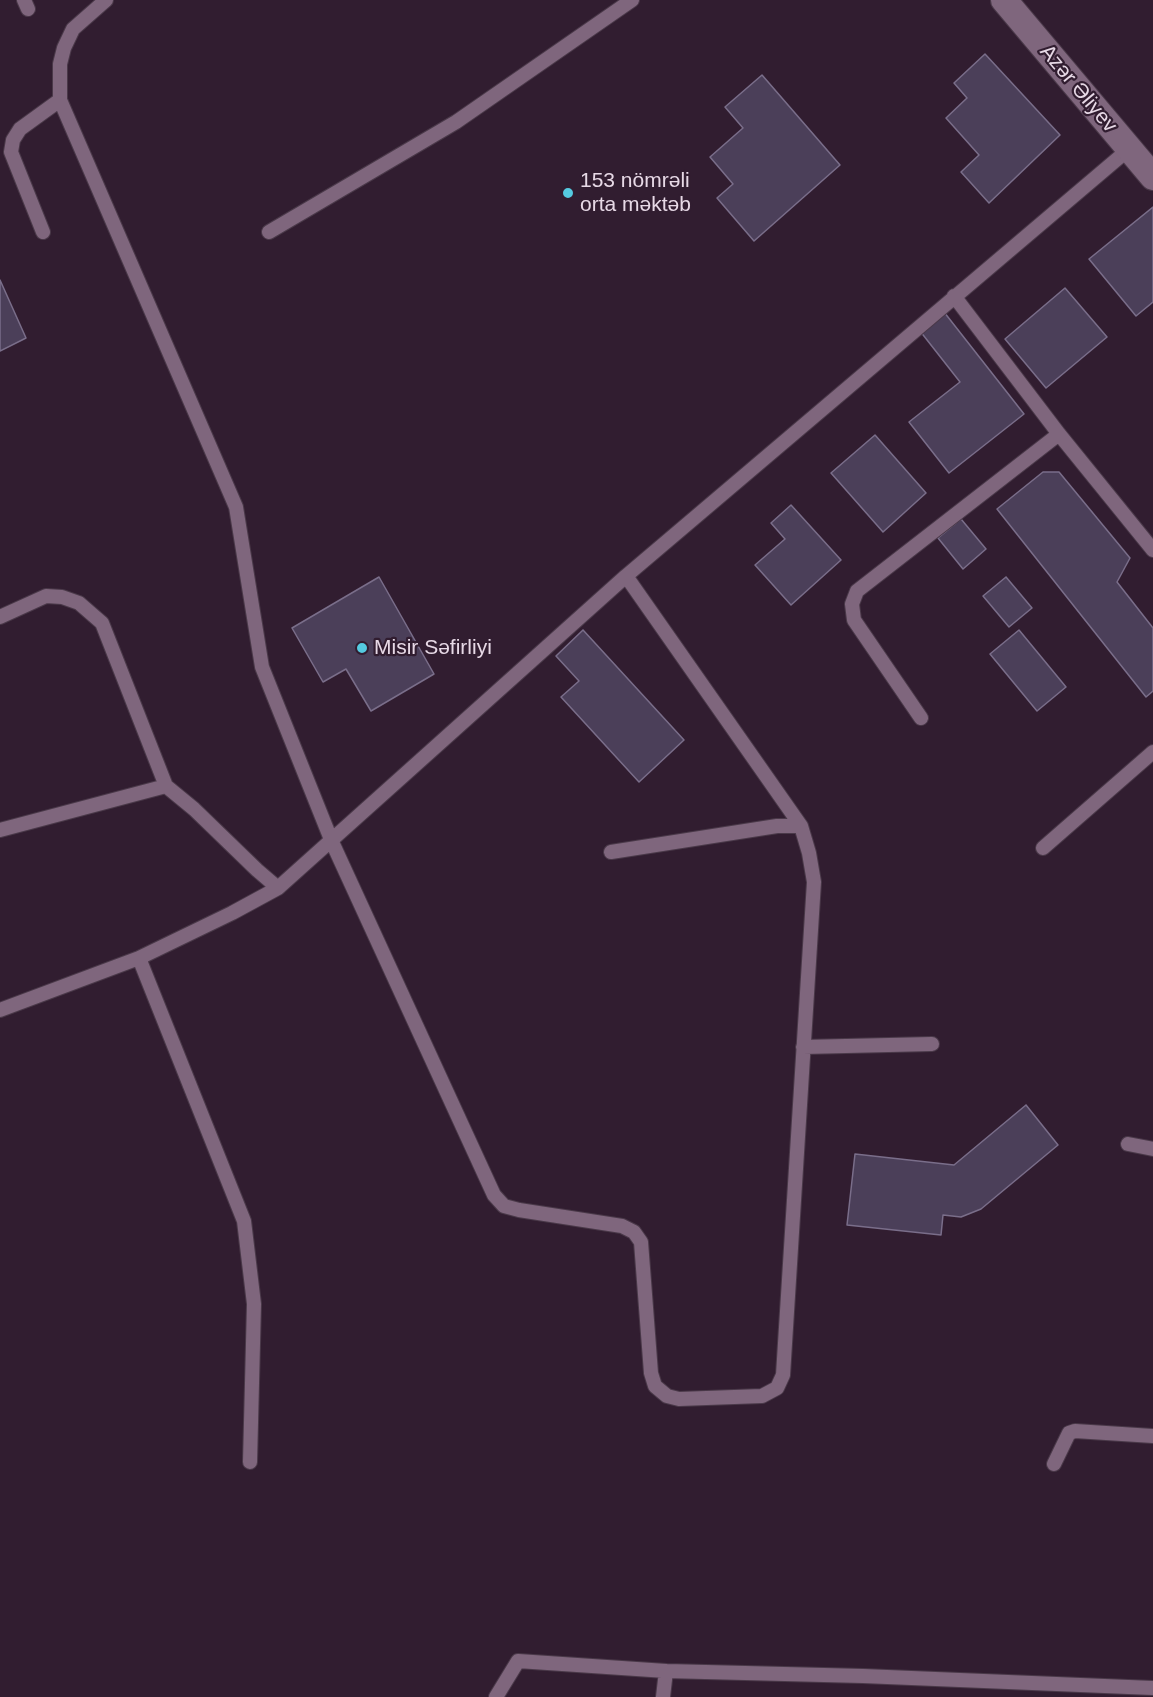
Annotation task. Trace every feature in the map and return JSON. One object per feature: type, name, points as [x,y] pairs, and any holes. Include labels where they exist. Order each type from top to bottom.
[{"type":"street","name":"Azər Əliyev","points":[[1004,0],[1153,177]]},
{"type":"lane","points":[[106,0],[73,29],[64,48],[60,64],[60,100],[236,507],[262,667],[332,842],[495,1195],[504,1206],[519,1210],[622,1226],[634,1232],[641,1242],[651,1373],[655,1386],[667,1396],[679,1399],[762,1396],[777,1388],[783,1375],[814,882],[801,826],[626,576]]},
{"type":"lane","points":[[269,232],[456,122],[632,0]]},
{"type":"lane","points":[[43,232],[11,152],[13,140],[20,129],[60,100]]},
{"type":"lane","points":[[0,1011],[139,958],[278,888],[626,576],[1129,150]]},
{"type":"lane","points":[[954,296],[1059,434],[1153,550]]},
{"type":"lane","points":[[921,718],[854,621],[852,604],[857,591],[1059,434]]},
{"type":"lane","points":[[0,617],[46,596],[62,597],[79,603],[102,623],[166,786],[194,809],[256,870],[278,888]]},
{"type":"lane","points":[[1043,848],[1153,752]]},
{"type":"lane","points":[[0,830],[166,786]]},
{"type":"lane","points":[[611,852],[777,826],[801,826]]},
{"type":"lane","points":[[139,958],[244,1221],[254,1304],[250,1462]]},
{"type":"lane","points":[[803,1047],[932,1044]]},
{"type":"lane","points":[[1128,1144],[1153,1149]]},
{"type":"lane","points":[[1054,1464],[1069,1433],[1076,1431],[1153,1436]]},
{"type":"lane","points":[[496,1697],[518,1661],[666,1671],[864,1676],[1153,1688]]},
{"type":"lane","points":[[663,1697],[666,1671]]},
{"type":"building","points":[[985,54],[1060,135],[989,203],[961,172],[979,155],[946,118],[967,98],[954,83]]},
{"type":"building","points":[[762,75],[840,165],[754,241],[717,198],[733,184],[710,157],[743,128],[725,107]]},
{"type":"building","points":[[1153,207],[1153,302],[1136,316],[1089,259]]},
{"type":"building","points":[[0,280],[26,338],[0,351]]},
{"type":"building","points":[[1065,288],[1107,337],[1046,388],[1005,339]]},
{"type":"building","points":[[944,312],[1024,414],[949,473],[909,422],[960,382],[920,331]]},
{"type":"building","points":[[875,435],[926,493],[883,532],[831,473]]},
{"type":"building","points":[[1043,472],[1059,472],[1130,558],[1117,582],[1153,628],[1153,691],[1146,697],[997,509]]},
{"type":"building","points":[[791,505],[841,560],[791,605],[755,565],[785,539],[771,523]]},
{"type":"building","points":[[961,519],[986,549],[963,569],[938,538]]},
{"type":"building","name":"Misir Səfirliyi","points":[[379,577],[434,674],[371,711],[346,669],[323,682],[292,628]]},
{"type":"building","points":[[1006,577],[1032,608],[1009,627],[983,596]]},
{"type":"building","points":[[583,630],[684,740],[639,782],[561,697],[579,681],[556,656]]},
{"type":"building","points":[[1019,630],[1066,687],[1037,711],[990,654]]},
{"type":"building","points":[[1026,1105],[1058,1145],[981,1209],[961,1217],[943,1215],[941,1235],[847,1225],[855,1154],[954,1165]]},
{"type":"place","name":"153 nömrəli orta məktəb","points":[[568,193]]},
{"type":"place","name":"Misir Səfirliyi","points":[[362,648]]}]
